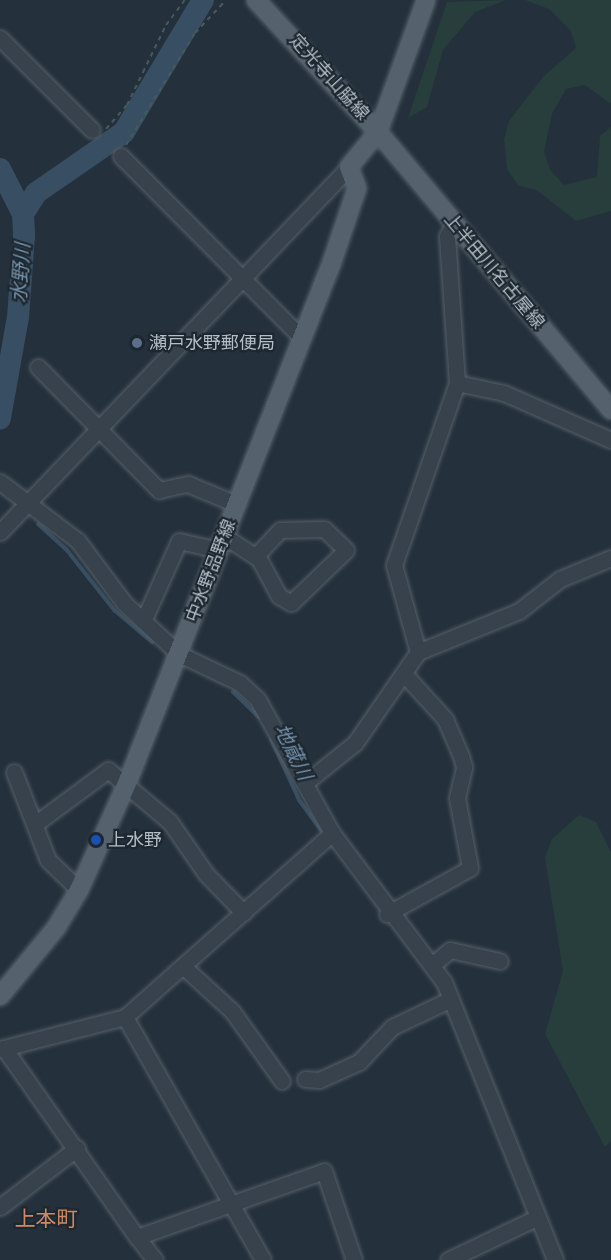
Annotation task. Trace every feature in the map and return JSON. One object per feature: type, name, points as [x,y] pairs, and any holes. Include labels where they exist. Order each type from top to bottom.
[{"type":"main road","name":"定光寺山脇線","points":[[256,0],[378,132],[426,0]]},
{"type":"main road","points":[[350,167],[378,132]]},
{"type":"main road","name":"上半田川名古屋線","points":[[378,132],[611,410]]},
{"type":"main road","name":"中水野品野線","points":[[0,996],[56,928],[79,890],[128,781],[302,337],[357,188],[350,167]]},
{"type":"street","points":[[0,38],[92,130]]},
{"type":"street","points":[[121,156],[302,337]]},
{"type":"street","points":[[0,532],[350,167]]},
{"type":"street","points":[[418,652],[394,566],[457,383],[447,236],[454,224]]},
{"type":"street","points":[[38,367],[100,427],[159,490],[188,484],[236,504]]},
{"type":"street","points":[[457,383],[504,393],[611,440]]},
{"type":"street","points":[[0,482],[78,541],[124,603],[144,619],[179,654],[240,683],[258,700],[332,833],[387,914],[432,965],[451,999],[536,1218],[555,1260]]},
{"type":"street","points":[[144,619],[179,541],[221,543],[255,556],[279,596],[291,603],[346,550],[324,529],[280,530],[255,556]]},
{"type":"street","points":[[305,783],[355,743],[405,674],[418,652],[519,611],[560,579],[611,558]]},
{"type":"street","points":[[387,914],[470,868],[457,798],[464,767],[461,756],[446,719],[405,674]]},
{"type":"street","points":[[35,824],[108,770],[128,781],[171,822],[206,874],[244,913]]},
{"type":"street","points":[[14,772],[48,860],[79,890]]},
{"type":"street","points":[[155,1260],[77,1148],[2,1048],[125,1017],[185,968],[332,833]]},
{"type":"street","points":[[432,965],[450,950],[500,961]]},
{"type":"street","points":[[185,968],[232,1011],[282,1081]]},
{"type":"street","points":[[305,1078],[320,1080],[359,1062],[392,1027],[451,999]]},
{"type":"street","points":[[125,1017],[263,1260]]},
{"type":"street","points":[[0,1207],[77,1148]]},
{"type":"street","points":[[137,1237],[324,1171],[354,1260]]},
{"type":"street","points":[[448,1260],[536,1218]]},
{"type":"path","points":[[92,130],[100,133],[118,119],[166,25],[185,0]]},
{"type":"path","points":[[121,156],[184,48],[226,0]]},
{"type":"green space","points":[[506,0],[475,12],[443,50],[427,107],[408,118],[447,2]]},
{"type":"green space","points":[[525,0],[611,0],[611,104],[585,85],[566,89],[552,114],[544,152],[550,170],[564,185],[597,177],[600,136],[611,127],[611,211],[576,221],[538,191],[518,185],[507,169],[504,139],[509,121],[543,77],[576,48],[571,31],[549,9]]},
{"type":"green space","points":[[579,815],[596,822],[611,852],[611,1141],[605,1147],[545,1034],[563,971],[545,857],[552,839]]},
{"type":"waterway","points":[[23,214],[36,193],[124,132],[203,0]]},
{"type":"waterway","name":"水野川","points":[[0,169],[23,214],[24,236],[18,317],[0,418]]},
{"type":"waterway","name":"地蔵川","points":[[38,524],[66,549],[114,610],[152,642]]},
{"type":"waterway","name":"地蔵川","points":[[233,692],[259,717]]},
{"type":"waterway","name":"地蔵川","points":[[271,739],[299,800],[321,830]]},
{"type":"place","name":"瀬戸水野郵便局","points":[[137,343]]},
{"type":"place","name":"上水野","points":[[96,840]]},
{"type":"district","name":"上本町","points":[[46,1219]]}]
